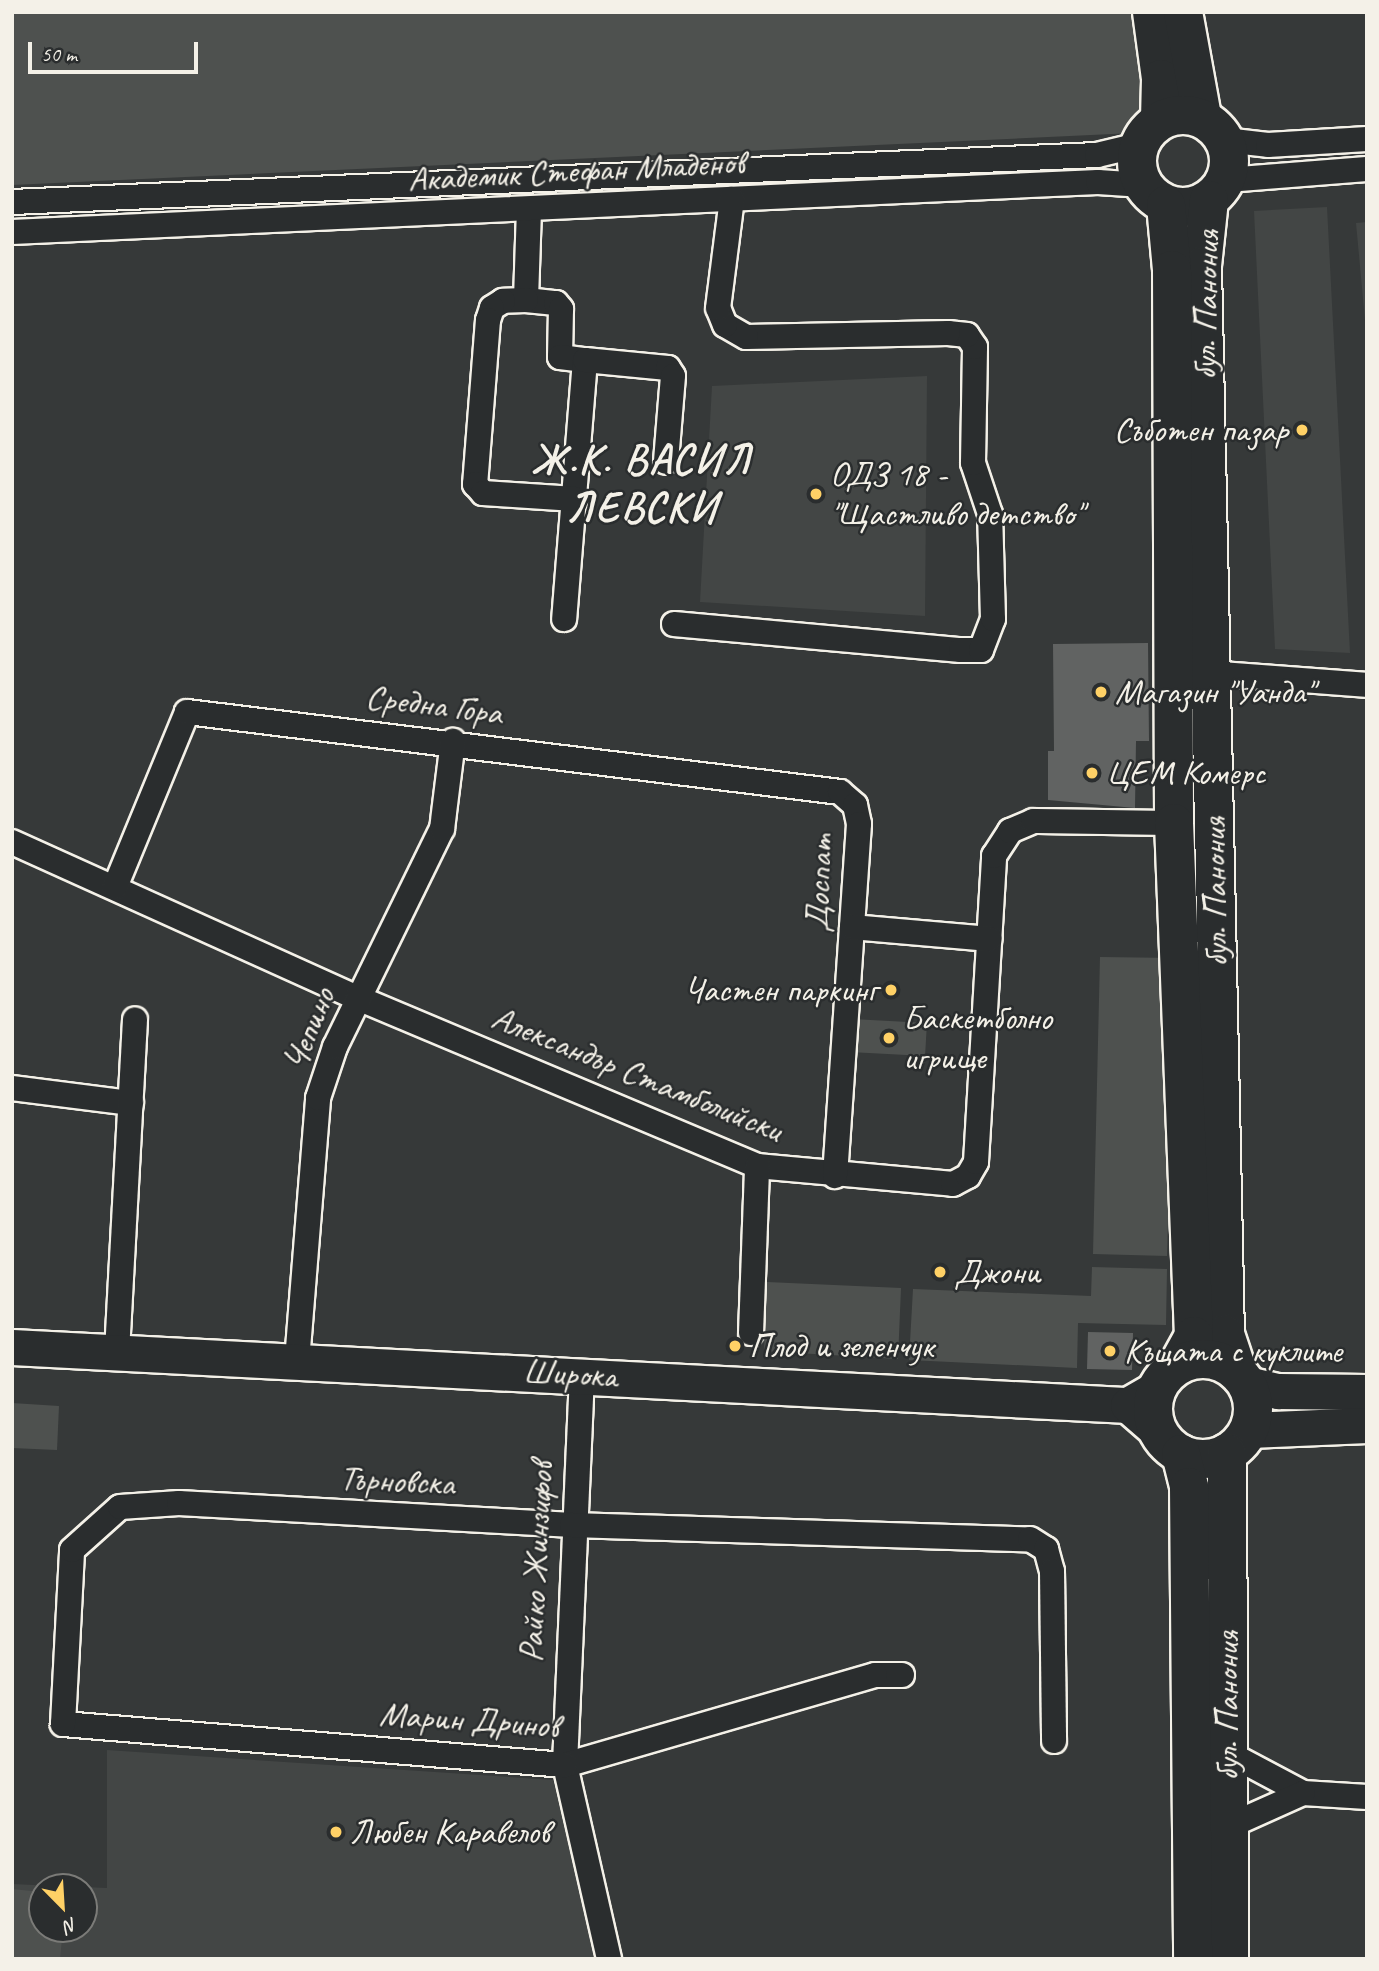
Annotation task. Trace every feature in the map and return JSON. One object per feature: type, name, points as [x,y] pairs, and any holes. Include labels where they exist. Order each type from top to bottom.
[{"type":"main road","name":"бул. Панония","points":[[1152,12],[1161,79],[1150,133],[1137,165],[1155,195],[1172,284],[1174,823],[1194,1336],[1154,1386],[1153,1409],[1189,1487],[1193,1959]]},
{"type":"main road","name":"бул. Панония","points":[[1183,12],[1213,128],[1218,190],[1202,266],[1225,1334],[1254,1406],[1238,1442],[1226,1752],[1229,1959]]},
{"type":"main road","points":[[1150,133],[1213,128]]},
{"type":"main road","name":"бул. Панония","points":[[1155,195],[1188,208],[1218,190]]},
{"type":"main road","name":"Широка","points":[[12,1347],[582,1375],[1154,1386]]},
{"type":"main road","points":[[1154,1386],[1203,1359],[1278,1391],[1367,1392]]},
{"type":"main road","points":[[1169,1443],[1204,1459],[1238,1442],[1367,1425]]},
{"type":"street","points":[[1213,128],[1268,145],[1367,139]]},
{"type":"street","name":"Академик Стефан Младенов","points":[[12,202],[1097,155],[1150,133]]},
{"type":"street","points":[[1218,190],[1367,169]]},
{"type":"street","name":"Академик Стефан Младенов","points":[[12,232],[732,199],[1155,195]]},
{"type":"street","points":[[674,624],[981,650],[993,619],[990,514],[973,463],[975,347],[967,335],[948,333],[746,337],[725,325],[718,308],[732,199]]},
{"type":"street","points":[[526,300],[529,209]]},
{"type":"street","points":[[575,499],[483,494],[475,484],[488,320],[492,308],[503,300],[556,303],[561,309],[560,357],[667,368],[673,376],[666,462]]},
{"type":"street","points":[[564,618],[585,360]]},
{"type":"street","points":[[1209,673],[1367,685]]},
{"type":"street","name":"Средна Гора","points":[[115,887],[187,712],[453,741],[840,792],[855,805]]},
{"type":"street","name":"Чепино","points":[[297,1361],[318,1098],[358,998],[442,829],[453,741]]},
{"type":"street","name":"Доспат","points":[[835,1176],[859,824],[855,805]]},
{"type":"street","name":"Александър Стамболийски","points":[[12,842],[358,998],[757,1166],[835,1176],[953,1184],[968,1176],[976,1162],[994,856],[1010,831],[1044,819],[1174,823]]},
{"type":"street","points":[[852,927],[989,939]]},
{"type":"street","points":[[117,1352],[135,1018]]},
{"type":"street","points":[[12,1088],[131,1103]]},
{"type":"street","points":[[751,1333],[757,1166]]},
{"type":"street","name":"Райко Жинзифов","points":[[582,1375],[572,1525],[565,1765],[609,1959]]},
{"type":"street","name":"Търновска","points":[[63,1724],[72,1550],[120,1507],[179,1503],[572,1525],[1030,1539],[1046,1549],[1052,1571],[1054,1741]]},
{"type":"street","name":"Марин Дринов","points":[[63,1724],[565,1765],[875,1675],[902,1675]]},
{"type":"street","points":[[1226,1752],[1303,1793],[1367,1797]]},
{"type":"street","points":[[1227,1827],[1303,1793]]},
{"type":"shaded area","points":[[12,12],[1133,12],[1148,118],[1134,133],[12,185]]},
{"type":"shaded area","name":"Съботен пазар","points":[[1327,207],[1350,653],[1275,649],[1254,211]]},
{"type":"shaded area","points":[[1367,222],[1367,342],[1356,223]]},
{"type":"shaded area","name":"ОДЗ 18 - \"Щастливо детство\"","points":[[927,376],[925,616],[700,602],[712,386]]},
{"type":"shaded area","points":[[1100,957],[1175,958],[1167,1256],[1093,1254]]},
{"type":"shaded area","name":"Баскетболно игрище","points":[[852,1019],[927,1023],[925,1056],[850,1052]]},
{"type":"shaded area","points":[[1092,1267],[1167,1269],[1166,1325],[1078,1323],[1077,1368],[909,1360],[913,1289],[1091,1296]]},
{"type":"shaded area","points":[[767,1282],[901,1288],[898,1359],[764,1351]]},
{"type":"shaded area","points":[[12,1403],[59,1406],[57,1450],[12,1448]]},
{"type":"shaded area","name":"Любен Каравелов","points":[[107,1750],[553,1780],[596,1959],[12,1959],[12,1884],[28,1885],[28,1943],[98,1943],[98,1888],[107,1888]]},
{"type":"shaded area","points":[[12,1889],[28,1891],[28,1943],[62,1943],[60,1959],[12,1959]]},
{"type":"building","name":"Магазин \"Уанда\"","points":[[1148,643],[1149,741],[1136,741],[1135,808],[1048,800],[1048,751],[1054,751],[1053,644]]},
{"type":"building","name":"Къщата с куклите","points":[[1088,1332],[1133,1333],[1132,1370],[1087,1369]]},
{"type":"place","name":"Съботен пазар","points":[[1302,430]]},
{"type":"place","name":"ОДЗ 18 - \"Щастливо детство\"","points":[[816,494]]},
{"type":"place","name":"Магазин \"Уанда\"","points":[[1101,692]]},
{"type":"place","name":"ЦЕМ Комерс","points":[[1092,773]]},
{"type":"place","name":"Частен паркинг","points":[[891,990]]},
{"type":"place","name":"Баскетболно игрище","points":[[889,1038]]},
{"type":"place","name":"Джони","points":[[940,1272]]},
{"type":"place","name":"Плод и зеленчук","points":[[735,1346]]},
{"type":"place","name":"Къщата с куклите","points":[[1110,1351]]},
{"type":"place","name":"Любен Каравелов","points":[[336,1832]]},
{"type":"district","name":"Ж.К. ВАСИЛ ЛЕВСКИ","points":[[642,484]]}]
